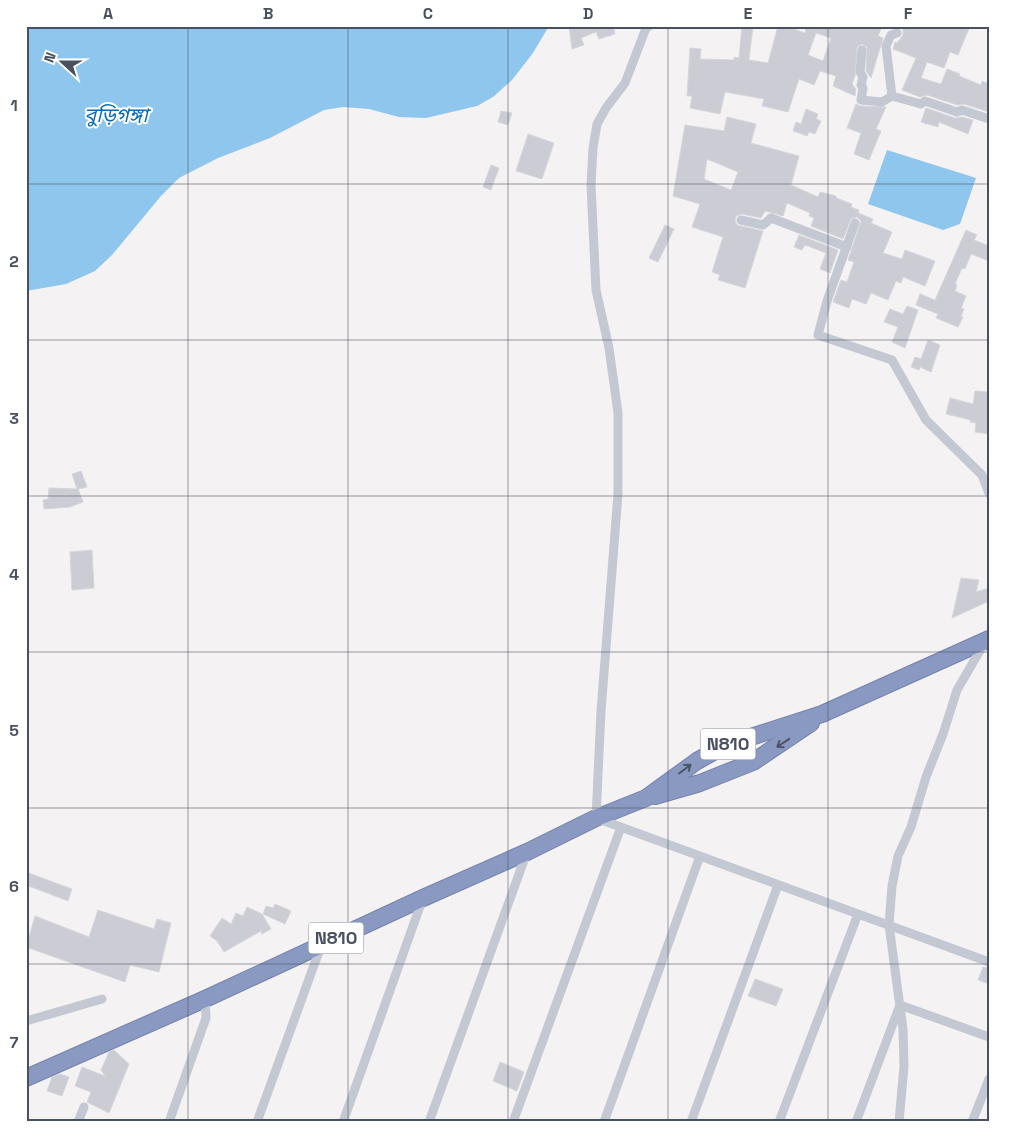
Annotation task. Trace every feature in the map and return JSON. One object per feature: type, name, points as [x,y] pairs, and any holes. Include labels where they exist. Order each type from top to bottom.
[{"type":"highway","name":"N810","points":[[646,798],[697,761],[726,745],[822,714],[988,637]]},
{"type":"highway","name":"N810","points":[[26,1078],[205,999],[527,852],[596,818],[646,798],[700,783],[753,762],[822,714]]},
{"type":"street","points":[[649,26],[646,28],[625,83],[606,108],[597,124],[591,185],[596,290],[609,348],[618,413],[618,494],[601,711],[596,818],[989,962]]},
{"type":"street","points":[[892,96],[886,46],[891,35],[897,33]]},
{"type":"street","points":[[862,50],[860,72],[863,77],[861,85],[863,88],[861,100],[882,102],[892,96],[921,104],[925,101],[957,112],[962,110],[989,119]]},
{"type":"street","points":[[741,220],[763,225],[772,218],[847,247]]},
{"type":"street","points":[[855,223],[817,331],[818,335],[892,360],[926,420],[982,475],[989,493]]},
{"type":"street","points":[[899,1122],[904,1066],[900,1005],[889,925],[892,886],[898,856],[911,827],[926,777],[957,690],[988,637]]},
{"type":"street","points":[[513,1122],[621,827]]},
{"type":"street","points":[[429,1122],[527,852]]},
{"type":"street","points":[[604,1122],[700,856]]},
{"type":"street","points":[[691,1122],[778,885]]},
{"type":"street","points":[[343,1122],[423,898]]},
{"type":"street","points":[[779,1122],[858,914]]},
{"type":"street","points":[[257,1122],[321,946]]},
{"type":"street","points":[[26,1022],[102,999]]},
{"type":"street","points":[[169,1122],[206,1018],[205,999]]},
{"type":"street","points":[[900,1005],[989,1037]]},
{"type":"street","points":[[856,1122],[900,1005]]},
{"type":"street","points":[[972,1122],[989,1078]]},
{"type":"street","points":[[78,1122],[84,1107]]},
{"type":"water","name":"বুড়িগঙ্গা","points":[[26,26],[549,26],[533,53],[512,80],[493,97],[477,106],[426,118],[399,117],[369,109],[343,107],[324,110],[270,138],[218,158],[179,178],[161,196],[112,255],[95,271],[66,284],[26,291]]},
{"type":"water","points":[[887,150],[976,178],[960,224],[943,230],[868,204]]},
{"type":"building","points":[[569,26],[613,26],[615,34],[599,39],[596,32],[581,38],[584,45],[572,49]]},
{"type":"building","points":[[742,26],[753,26],[749,60],[768,63],[778,26],[786,26],[805,33],[806,30],[801,26],[882,26],[878,36],[883,38],[871,78],[866,71],[867,47],[862,44],[857,47],[855,76],[852,84],[856,89],[855,96],[833,86],[836,76],[820,71],[814,85],[799,79],[788,112],[762,106],[764,99],[725,92],[720,114],[690,108],[692,96],[687,96],[690,48],[701,49],[700,59],[734,60],[734,57],[739,58]],"holes":[[[816,33],[831,38],[823,61],[808,55]]]},
{"type":"building","points":[[903,26],[970,26],[958,55],[950,52],[944,68],[927,62],[921,78],[941,84],[947,69],[981,85],[982,81],[989,84],[989,112],[964,104],[957,105],[927,95],[920,97],[902,90],[916,58],[893,49],[895,42],[897,43],[903,35]]},
{"type":"building","points":[[856,104],[860,106],[886,107],[876,129],[881,131],[869,160],[854,154],[861,133],[847,128]]},
{"type":"building","points":[[926,108],[955,118],[962,117],[973,120],[968,134],[939,122],[938,127],[921,122]]},
{"type":"building","points":[[806,109],[818,114],[816,119],[821,121],[815,134],[809,132],[807,136],[793,131],[796,122],[801,124]]},
{"type":"building","points":[[501,111],[512,113],[508,125],[498,122]]},
{"type":"building","points":[[727,117],[756,124],[751,143],[799,156],[791,185],[818,197],[820,192],[836,196],[836,198],[852,204],[851,207],[859,210],[858,213],[873,219],[871,223],[892,232],[883,253],[902,259],[905,250],[935,261],[925,286],[903,277],[901,283],[896,281],[888,300],[871,293],[866,304],[852,299],[849,308],[833,302],[841,280],[847,282],[854,262],[848,260],[861,221],[857,217],[851,219],[843,239],[811,226],[814,218],[809,216],[810,213],[787,203],[783,216],[765,211],[761,218],[742,214],[736,216],[735,221],[737,225],[763,231],[745,288],[718,280],[720,275],[712,272],[723,237],[692,227],[700,204],[673,196],[685,125],[724,131]],"holes":[[[707,159],[738,172],[731,190],[704,179]]]},
{"type":"building","points":[[528,134],[554,143],[542,179],[516,171]]},
{"type":"building","points":[[491,165],[499,168],[491,190],[483,187]]},
{"type":"building","points":[[665,225],[674,229],[658,262],[649,258]]},
{"type":"building","points":[[966,230],[977,235],[974,240],[989,246],[989,261],[971,254],[965,269],[962,268],[955,284],[957,285],[955,291],[966,296],[961,308],[964,309],[961,316],[963,317],[958,327],[936,318],[938,314],[916,305],[920,294],[935,300]]},
{"type":"building","points":[[799,235],[838,250],[830,273],[820,269],[826,253],[805,245],[802,250],[794,247]]},
{"type":"building","points":[[907,306],[918,310],[905,348],[892,342],[898,327],[884,322],[890,309],[903,314]]},
{"type":"building","points":[[928,340],[940,345],[931,372],[920,367],[919,370],[911,367],[915,357],[921,359]]},
{"type":"building","points":[[975,391],[989,392],[989,434],[975,432],[976,423],[970,422],[971,420],[946,414],[950,398],[973,404]]},
{"type":"building","points":[[81,471],[87,487],[78,489],[83,502],[70,507],[44,509],[43,500],[48,499],[49,488],[77,489],[72,474]]},
{"type":"building","points":[[92,550],[94,588],[72,590],[70,552]]},
{"type":"building","points":[[961,578],[979,580],[976,592],[989,588],[989,601],[952,618]]},
{"type":"building","points":[[26,872],[72,889],[68,901],[26,885]]},
{"type":"building","points":[[275,904],[291,911],[285,924],[263,914],[266,906],[273,908]]},
{"type":"building","points":[[247,907],[262,914],[271,929],[262,934],[261,931],[224,952],[217,941],[210,936],[222,918],[231,924],[236,913],[243,916]]},
{"type":"building","points":[[98,910],[154,929],[157,919],[171,923],[159,972],[130,965],[125,982],[26,947],[35,916],[89,937]]},
{"type":"building","points":[[983,967],[989,968],[989,984],[978,980]]},
{"type":"building","points":[[755,979],[783,989],[776,1006],[748,996]]},
{"type":"building","points":[[114,1050],[129,1064],[109,1113],[87,1102],[91,1092],[75,1086],[82,1067],[105,1076],[101,1070],[109,1052]]},
{"type":"building","points":[[500,1062],[524,1072],[517,1091],[493,1081]]},
{"type":"building","points":[[60,1074],[69,1077],[62,1096],[47,1091],[52,1077]]}]
